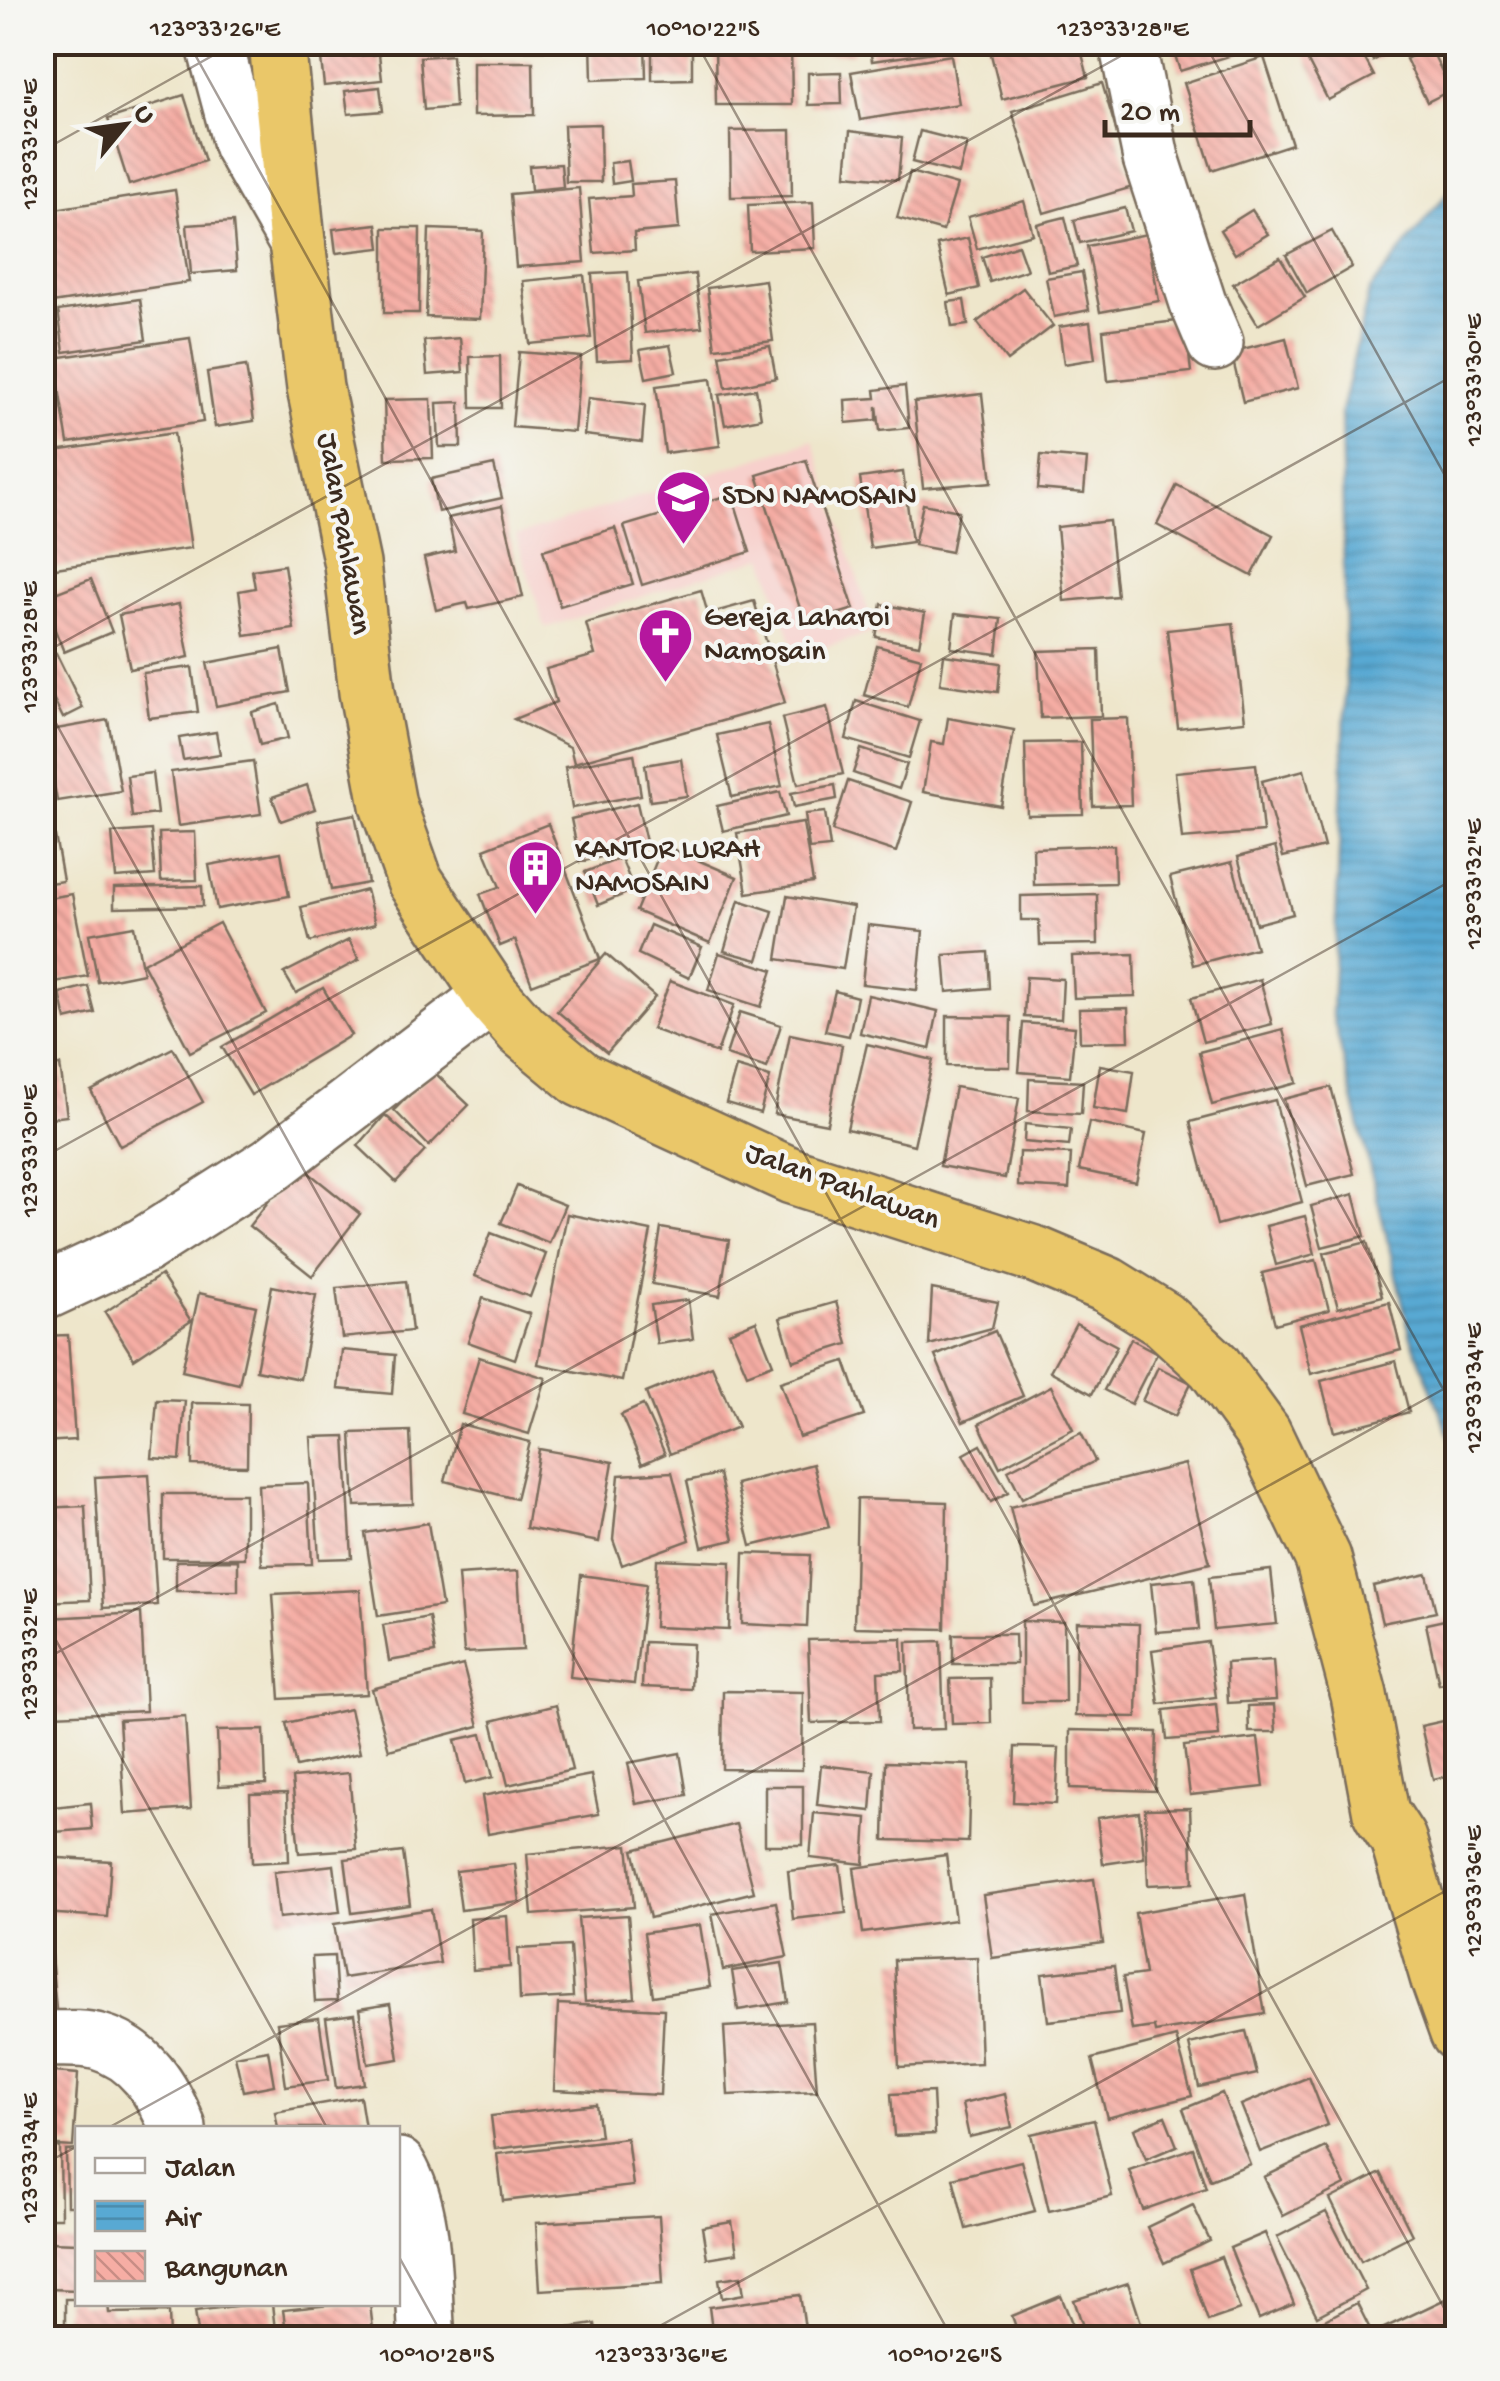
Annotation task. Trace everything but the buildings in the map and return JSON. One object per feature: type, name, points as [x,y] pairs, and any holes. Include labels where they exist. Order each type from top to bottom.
[{"type":"highway","name":"Jalan Pahlawan","points":[[277,42],[315,388],[352,564],[367,692],[388,804],[415,881],[492,996],[522,1030],[581,1080],[792,1176],[1036,1255],[1108,1286],[1163,1319],[1214,1366],[1262,1433],[1323,1558],[1359,1695],[1380,1813],[1398,1838],[1438,1980],[1458,2034]]},
{"type":"street","points":[[214,42],[241,144],[297,242]]},
{"type":"street","points":[[1126,42],[1151,158],[1214,343]]},
{"type":"street","points":[[42,1293],[143,1246],[272,1164],[492,996]]},
{"type":"street","points":[[42,2039],[96,2041],[123,2052],[150,2074],[177,2126]]},
{"type":"street","points":[[400,2170],[407,2182],[424,2256],[427,2338]]},
{"type":"shaded area","name":"SDN NAMOSAIN","points":[[813,440],[875,632],[796,656],[764,557],[545,628],[516,536]]},
{"type":"water","points":[[1457,181],[1457,1455],[1411,1337],[1332,1013],[1346,688],[1341,412],[1369,291]]},
{"type":"place","name":"SDN NAMOSAIN","points":[[683,547]]},
{"type":"place","name":"Gereja Laharoi Namosain","points":[[665,685]]},
{"type":"place","name":"KANTOR LURAH NAMOSAIN","points":[[536,917]]}]
